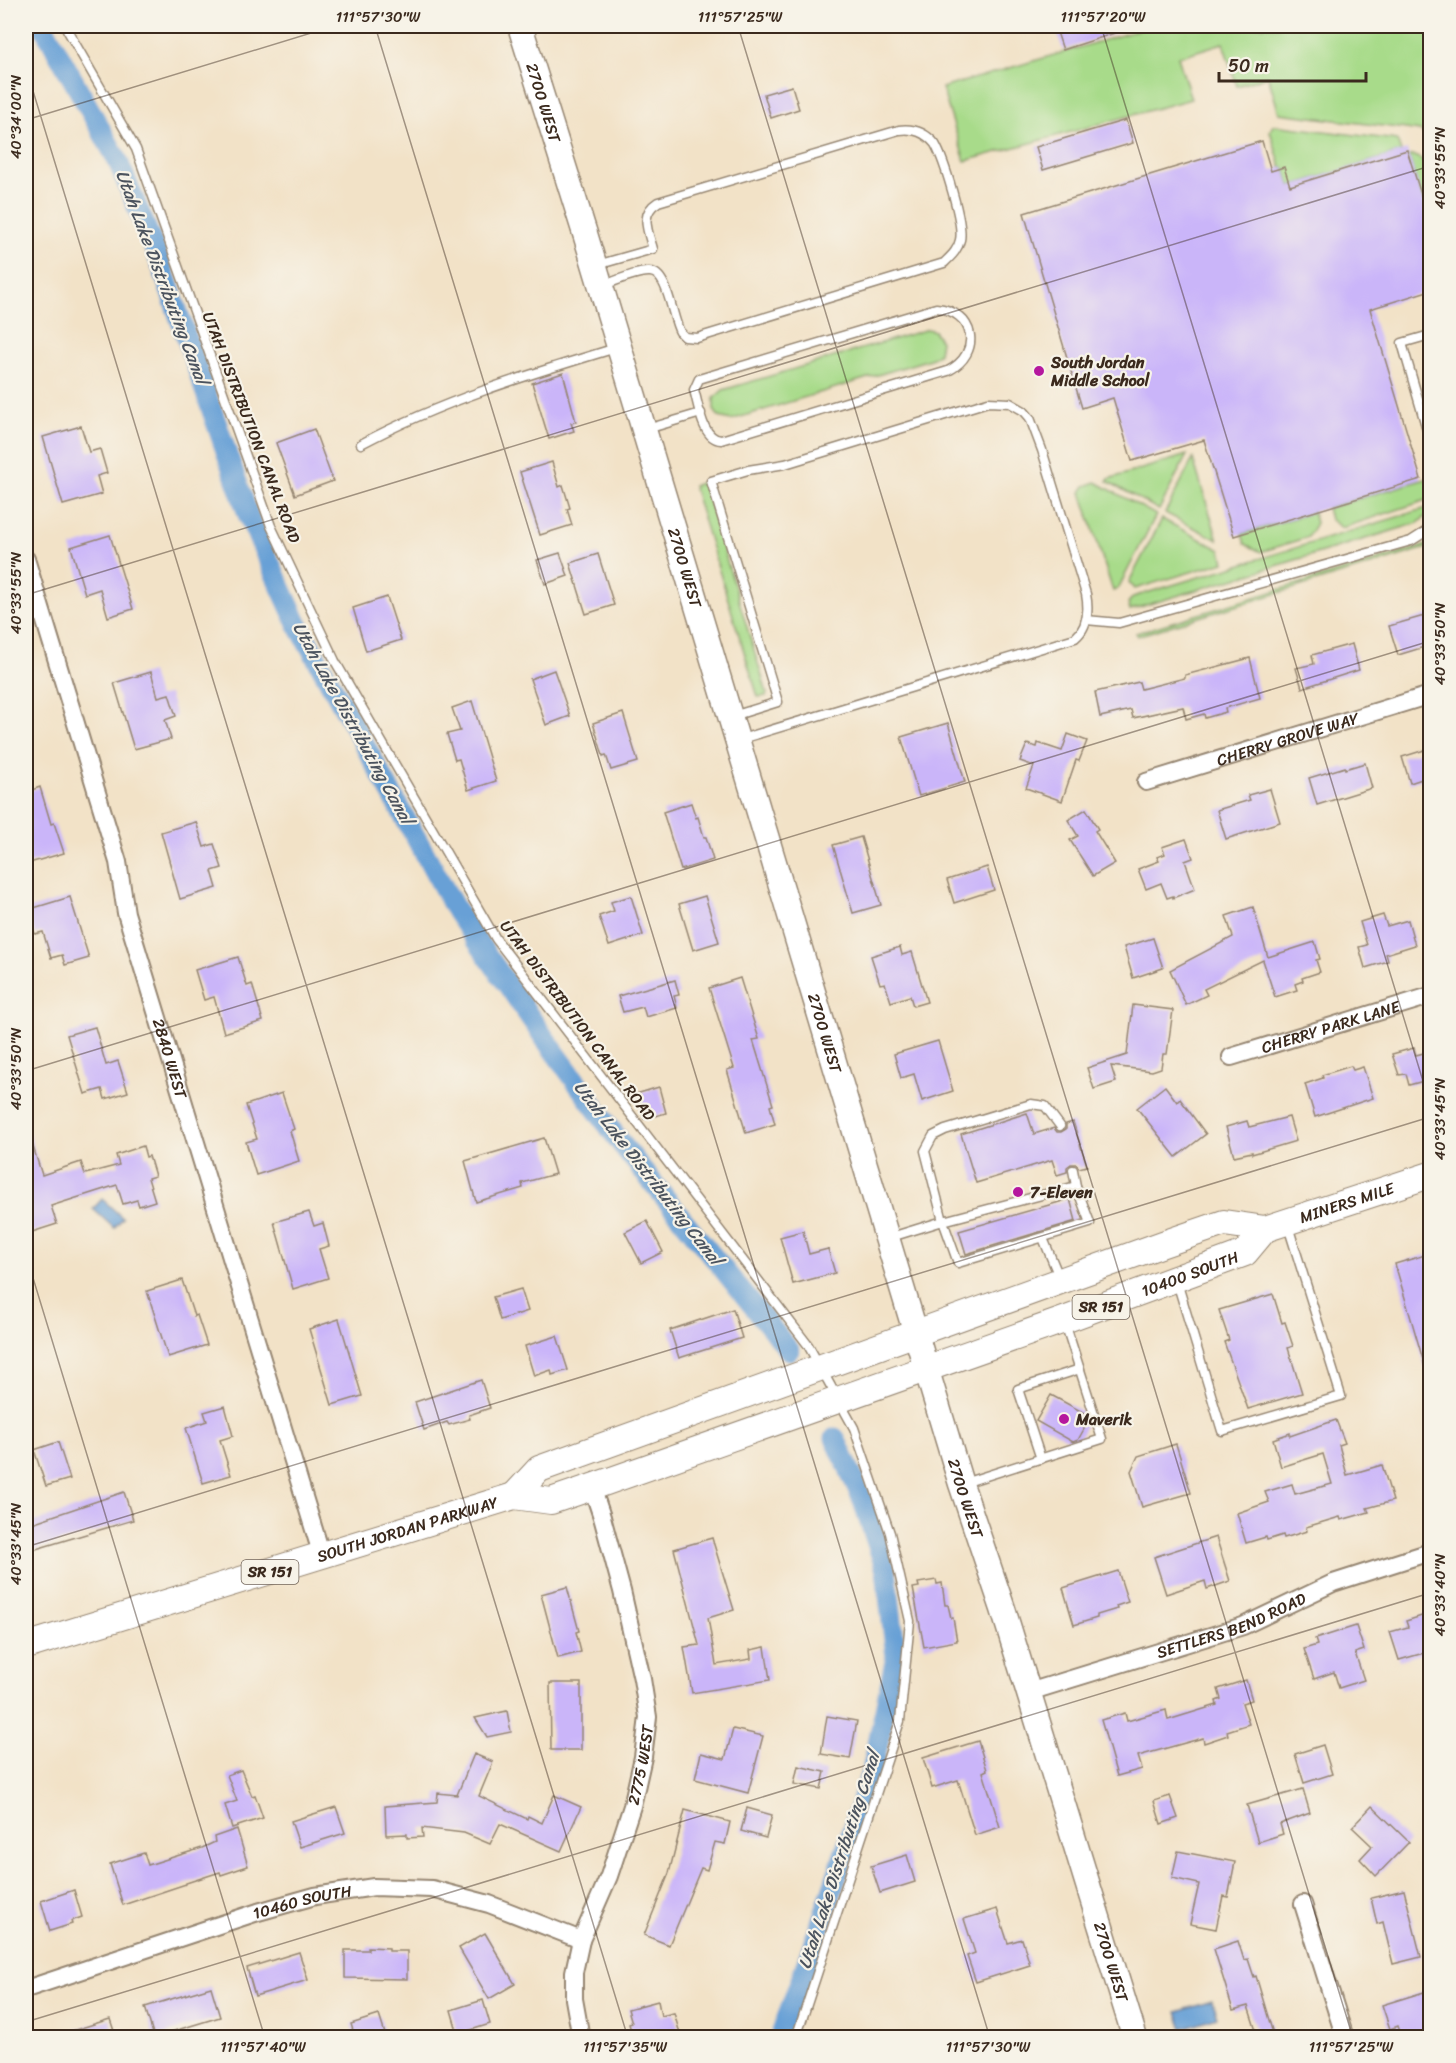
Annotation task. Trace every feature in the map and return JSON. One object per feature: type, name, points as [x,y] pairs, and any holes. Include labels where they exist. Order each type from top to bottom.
[{"type":"main road","name":"2700 WEST","points":[[520,26],[598,276],[961,1484],[1029,1692],[1135,2037]]},
{"type":"main road","name":"MINERS MILE","points":[[1276,1225],[1431,1175]]},
{"type":"main road","name":"10400 SOUTH","points":[[916,1333],[1224,1223],[1276,1225]]},
{"type":"main road","name":"10400 SOUTH","points":[[927,1369],[1245,1253],[1276,1225]]},
{"type":"main road","name":"SOUTH JORDAN PARKWAY","points":[[514,1496],[539,1469],[916,1333]]},
{"type":"main road","name":"SOUTH JORDAN PARKWAY","points":[[26,1647],[514,1496],[551,1501],[927,1369]]},
{"type":"street","name":"2840 WEST","points":[[26,559],[118,862],[126,912],[322,1556]]},
{"type":"street","name":"CHERRY GROVE WAY","points":[[1146,782],[1431,695]]},
{"type":"street","name":"CHERRY PARK LANE","points":[[1231,1057],[1431,996]]},
{"type":"street","name":"2775 WEST","points":[[581,2037],[574,1999],[574,1972],[581,1940],[609,1876],[632,1806],[643,1757],[648,1717],[642,1679],[622,1591],[592,1488]]},
{"type":"street","name":"SETTLERS BEND ROAD","points":[[1029,1692],[1243,1626],[1333,1582],[1431,1552]]},
{"type":"street","name":"10460 SOUTH","points":[[26,1989],[258,1911],[315,1896],[374,1887],[432,1889],[489,1904],[581,1940]]},
{"type":"street","points":[[1303,1904],[1345,2037]]},
{"type":"lane","name":"UTAH DISTRIBUTION CANAL ROAD","points":[[65,26],[136,149],[271,526],[335,661],[496,939],[808,1345],[854,1428],[890,1533],[910,1622],[900,1721],[796,2037]]},
{"type":"lane","points":[[899,130],[915,130],[930,137],[935,144],[960,220],[960,240],[951,256],[944,262],[698,338],[691,338],[680,332],[663,280],[656,273],[598,276],[653,249],[646,218],[648,211],[658,202],[899,130]]},
{"type":"lane","points":[[927,309],[953,311],[960,316],[969,332],[968,351],[957,366],[948,371],[722,440],[710,436],[701,413],[694,390],[699,379],[927,309]]},
{"type":"lane","points":[[1431,334],[1402,343],[1431,440]]},
{"type":"lane","points":[[361,444],[393,427],[520,377],[619,347]]},
{"type":"lane","points":[[730,716],[778,702],[711,481],[748,470],[785,464],[988,402],[1000,401],[1017,406],[1030,418],[1086,594],[1088,608],[1086,620],[1082,630],[1075,638],[737,740]]},
{"type":"lane","points":[[644,430],[701,413]]},
{"type":"lane","points":[[1086,620],[1119,623],[1412,541],[1431,529]]},
{"type":"lane","points":[[1060,1126],[1045,1106],[1031,1104],[945,1130],[933,1136],[924,1151],[943,1221],[958,1263],[1090,1223],[1076,1186],[1073,1170]]},
{"type":"lane","points":[[888,1239],[943,1221],[1076,1186]]},
{"type":"lane","points":[[1176,1279],[1222,1431],[1341,1396],[1276,1225]]},
{"type":"lane","points":[[1043,1238],[1061,1281]]},
{"type":"lane","points":[[961,1484],[1102,1439],[1064,1320]]},
{"type":"lane","points":[[1041,1459],[1018,1389],[1080,1368]]},
{"type":"green space","points":[[1152,26],[1430,26],[1430,137],[1420,131],[1279,113],[1268,76],[1237,86],[1223,43],[1178,57],[1191,99],[965,161],[942,88]]},
{"type":"green space","points":[[1273,125],[1397,140],[1401,152],[1290,186],[1284,167],[1281,167],[1270,131]]},
{"type":"green space","points":[[1413,155],[1430,164],[1430,208],[1425,209],[1409,157]]},
{"type":"green space","points":[[928,329],[934,331],[941,341],[939,353],[933,358],[731,420],[719,417],[714,410],[714,398],[723,390]]},
{"type":"green space","points":[[1187,455],[1159,510],[1107,481],[1109,479]]},
{"type":"green space","points":[[1193,459],[1218,540],[1165,513]]},
{"type":"green space","points":[[1429,478],[1430,499],[1342,528],[1330,519],[1327,508]]},
{"type":"green space","points":[[703,482],[767,693],[766,696],[758,697],[693,486]]},
{"type":"green space","points":[[1096,482],[1156,515],[1118,589],[1113,591],[1081,492],[1085,486]]},
{"type":"green space","points":[[1427,508],[1430,509],[1430,513],[1418,523],[1130,610],[1128,603],[1133,597]]},
{"type":"green space","points":[[1313,512],[1316,523],[1308,537],[1261,552],[1245,544],[1242,534]]},
{"type":"green space","points":[[1162,519],[1221,550],[1224,562],[1135,589],[1129,582]]},
{"type":"green space","points":[[1430,544],[1430,547],[1137,636],[1136,633]]},
{"type":"water","points":[[102,1199],[123,1218],[114,1228],[93,1209]]},
{"type":"water","points":[[1212,2001],[1217,2017],[1183,2028],[1177,2012]]},
{"type":"building","points":[[1055,26],[1127,26],[1127,29],[1063,50]]},
{"type":"building","points":[[792,86],[799,109],[771,118],[764,94]]},
{"type":"building","points":[[1126,120],[1133,143],[1043,170],[1036,147]]},
{"type":"building","points":[[1262,141],[1271,171],[1284,167],[1290,186],[1407,150],[1431,226],[1431,290],[1370,309],[1421,479],[1234,536],[1204,440],[1132,461],[1113,398],[1082,408],[1024,213]]},
{"type":"building","points":[[563,373],[576,422],[571,423],[574,431],[549,439],[532,383]]},
{"type":"building","points":[[81,426],[89,452],[100,449],[107,473],[97,476],[102,494],[63,505],[43,437]]},
{"type":"building","points":[[314,429],[333,481],[295,495],[276,443]]},
{"type":"building","points":[[552,462],[559,487],[563,485],[572,525],[540,535],[520,472]]},
{"type":"building","points":[[110,535],[133,609],[108,617],[100,589],[85,594],[71,547]]},
{"type":"building","points":[[560,553],[568,576],[545,584],[537,560]]},
{"type":"building","points":[[598,554],[614,605],[586,614],[570,563]]},
{"type":"building","points":[[387,597],[401,640],[366,651],[353,608]]},
{"type":"building","points":[[1431,614],[1431,645],[1398,655],[1389,626]]},
{"type":"building","points":[[1352,644],[1359,670],[1302,688],[1296,668],[1314,664],[1312,655]]},
{"type":"building","points":[[1250,658],[1260,698],[1225,708],[1226,712],[1205,718],[1204,714],[1186,719],[1183,707],[1133,718],[1131,710],[1100,717],[1095,692],[1139,682],[1141,689]]},
{"type":"building","points":[[554,670],[570,716],[546,725],[530,679]]},
{"type":"building","points":[[151,672],[158,697],[169,694],[176,716],[165,720],[171,739],[134,749],[114,683]]},
{"type":"building","points":[[472,701],[496,781],[468,790],[459,759],[455,760],[447,734],[460,731],[452,708]]},
{"type":"building","points":[[623,713],[638,762],[611,770],[606,755],[603,756],[593,723]]},
{"type":"building","points":[[948,723],[965,782],[919,796],[901,737]]},
{"type":"building","points":[[1068,734],[1087,741],[1079,761],[1076,760],[1062,801],[1026,788],[1034,766],[1020,761],[1027,744],[1037,747],[1038,743],[1062,751]]},
{"type":"building","points":[[1431,748],[1431,776],[1410,783],[1402,757]]},
{"type":"building","points":[[1365,763],[1372,788],[1317,805],[1309,778]]},
{"type":"building","points":[[40,787],[51,824],[54,823],[64,853],[26,864],[26,792]]},
{"type":"building","points":[[1270,789],[1280,822],[1226,839],[1217,810],[1250,800],[1248,795]]},
{"type":"building","points":[[691,803],[713,860],[681,870],[663,812]]},
{"type":"building","points":[[1086,809],[1098,829],[1095,831],[1115,863],[1093,876],[1070,840],[1078,836],[1068,820]]},
{"type":"building","points":[[196,822],[204,847],[214,844],[222,868],[212,871],[217,888],[180,899],[161,832]]},
{"type":"building","points":[[861,837],[881,905],[853,913],[833,845]]},
{"type":"building","points":[[1186,839],[1193,858],[1185,861],[1195,889],[1173,898],[1173,896],[1167,898],[1161,883],[1146,889],[1138,869],[1159,861],[1157,857],[1165,854],[1162,847]]},
{"type":"building","points":[[987,867],[994,890],[954,903],[947,880]]},
{"type":"building","points":[[631,896],[643,935],[609,946],[599,916],[614,911],[611,902]]},
{"type":"building","points":[[705,896],[719,942],[693,950],[679,904]]},
{"type":"building","points":[[70,897],[89,958],[65,965],[62,955],[51,958],[43,932],[35,934],[27,910]]},
{"type":"building","points":[[1253,907],[1268,957],[1315,942],[1320,959],[1316,960],[1320,972],[1302,978],[1303,981],[1295,984],[1297,990],[1275,997],[1263,960],[1204,989],[1207,995],[1186,1005],[1170,970],[1233,937],[1226,916]]},
{"type":"building","points":[[1383,915],[1387,926],[1408,920],[1415,945],[1386,954],[1388,961],[1365,968],[1359,947],[1367,945],[1360,922]]},
{"type":"building","points":[[1153,938],[1163,968],[1133,978],[1124,947]]},
{"type":"building","points":[[900,947],[902,955],[912,952],[927,1002],[913,1006],[910,996],[891,1002],[885,983],[880,984],[871,956]]},
{"type":"building","points":[[238,957],[247,986],[252,984],[263,1021],[224,1033],[214,997],[204,1000],[195,970]]},
{"type":"building","points":[[740,978],[759,1039],[753,1040],[773,1105],[770,1106],[775,1124],[746,1133],[727,1070],[734,1068],[709,988]]},
{"type":"building","points":[[675,980],[679,995],[674,996],[677,1008],[646,1017],[643,1007],[623,1012],[618,996]]},
{"type":"building","points":[[1133,1005],[1173,1010],[1167,1054],[1163,1054],[1161,1068],[1152,1071],[1111,1066],[1116,1082],[1094,1089],[1087,1068],[1127,1055]]},
{"type":"building","points":[[95,1027],[106,1065],[118,1061],[128,1092],[105,1099],[102,1089],[85,1094],[67,1035]]},
{"type":"building","points":[[938,1041],[953,1091],[922,1101],[914,1074],[901,1078],[894,1054]]},
{"type":"building","points":[[1414,1048],[1416,1055],[1431,1051],[1431,1079],[1409,1085],[1406,1074],[1399,1075],[1392,1054]]},
{"type":"building","points":[[1351,1066],[1353,1070],[1363,1067],[1373,1098],[1315,1117],[1305,1084],[1323,1078],[1322,1075]]},
{"type":"building","points":[[1165,1086],[1177,1102],[1180,1099],[1206,1134],[1176,1157],[1137,1108]]},
{"type":"building","points":[[659,1087],[666,1113],[644,1119],[636,1094]]},
{"type":"building","points":[[282,1093],[294,1129],[290,1131],[299,1161],[256,1175],[246,1142],[257,1139],[246,1105]]},
{"type":"building","points":[[1027,1113],[1034,1134],[1054,1128],[1057,1132],[1061,1132],[1066,1129],[1066,1124],[1073,1122],[1087,1166],[1079,1168],[1076,1164],[1071,1164],[1067,1167],[1067,1172],[1057,1175],[1052,1160],[976,1183],[961,1134]]},
{"type":"building","points":[[1289,1117],[1296,1141],[1252,1154],[1252,1152],[1234,1156],[1226,1127],[1247,1121],[1249,1127]]},
{"type":"building","points":[[26,1134],[29,1134],[42,1175],[81,1162],[85,1174],[119,1165],[116,1155],[143,1146],[146,1157],[149,1156],[155,1176],[148,1178],[155,1201],[139,1206],[137,1200],[123,1204],[117,1185],[51,1206],[57,1224],[26,1234]]},
{"type":"building","points":[[544,1138],[555,1174],[522,1183],[523,1188],[476,1202],[465,1161]]},
{"type":"building","points":[[1070,1199],[1076,1221],[966,1254],[959,1231]]},
{"type":"building","points":[[309,1212],[314,1226],[323,1223],[329,1246],[319,1249],[328,1278],[293,1289],[274,1222]]},
{"type":"building","points":[[647,1221],[663,1252],[641,1263],[625,1232]]},
{"type":"building","points":[[803,1231],[809,1254],[828,1249],[835,1273],[793,1284],[780,1237]]},
{"type":"building","points":[[1425,1255],[1431,1275],[1431,1369],[1426,1370],[1395,1264]]},
{"type":"building","points":[[182,1280],[207,1345],[168,1357],[147,1291]]},
{"type":"building","points":[[521,1289],[528,1311],[500,1320],[493,1297]]},
{"type":"building","points":[[1273,1294],[1282,1323],[1285,1322],[1293,1346],[1288,1348],[1302,1393],[1248,1409],[1224,1342],[1229,1340],[1219,1310]]},
{"type":"building","points":[[733,1309],[742,1338],[679,1358],[670,1330]]},
{"type":"building","points":[[339,1319],[362,1396],[332,1405],[309,1329]]},
{"type":"building","points":[[557,1336],[568,1370],[552,1375],[551,1370],[534,1376],[525,1346]]},
{"type":"building","points":[[481,1380],[490,1408],[469,1415],[470,1419],[449,1425],[447,1422],[424,1430],[415,1402]]},
{"type":"building","name":"Maverik","points":[[1051,1395],[1088,1415],[1089,1420],[1078,1440],[1073,1442],[1036,1421]]},
{"type":"building","points":[[225,1406],[233,1436],[220,1440],[231,1475],[203,1483],[186,1428],[207,1421],[204,1412]]},
{"type":"building","points":[[1336,1420],[1345,1443],[1339,1445],[1347,1475],[1382,1465],[1393,1501],[1367,1508],[1369,1512],[1341,1520],[1340,1517],[1306,1527],[1307,1531],[1284,1538],[1283,1535],[1267,1540],[1266,1537],[1246,1543],[1237,1513],[1269,1502],[1265,1492],[1292,1484],[1295,1494],[1332,1484],[1323,1454],[1281,1467],[1273,1439],[1290,1433],[1290,1436]]},
{"type":"building","points":[[58,1442],[70,1479],[46,1486],[34,1450]]},
{"type":"building","points":[[1176,1444],[1191,1493],[1142,1507],[1131,1471],[1138,1456]]},
{"type":"building","points":[[124,1492],[133,1520],[26,1552],[26,1525]]},
{"type":"building","points":[[1216,1537],[1230,1581],[1207,1589],[1205,1581],[1166,1594],[1154,1557]]},
{"type":"building","points":[[712,1538],[734,1610],[708,1618],[716,1665],[751,1659],[750,1650],[765,1647],[770,1680],[692,1693],[684,1647],[699,1645],[674,1549]]},
{"type":"building","points":[[1118,1571],[1128,1602],[1116,1606],[1117,1609],[1097,1615],[1097,1618],[1074,1625],[1063,1588]]},
{"type":"building","points":[[936,1580],[937,1584],[942,1583],[945,1605],[948,1605],[951,1618],[953,1618],[957,1641],[924,1647],[913,1588],[919,1587],[918,1583]]},
{"type":"building","points":[[567,1587],[579,1631],[576,1632],[581,1652],[558,1658],[541,1594]]},
{"type":"building","points":[[1431,1613],[1431,1651],[1399,1660],[1390,1632],[1408,1627],[1406,1621]]},
{"type":"building","points":[[1356,1626],[1364,1650],[1355,1653],[1364,1680],[1339,1688],[1334,1672],[1314,1679],[1304,1649],[1317,1645],[1315,1639]]},
{"type":"building","points":[[1246,1680],[1252,1700],[1242,1703],[1249,1724],[1227,1731],[1228,1735],[1204,1743],[1203,1738],[1138,1756],[1142,1769],[1117,1776],[1101,1720],[1125,1713],[1127,1721],[1166,1710],[1168,1720],[1217,1705],[1216,1701],[1221,1699],[1218,1689]]},
{"type":"building","points":[[550,1683],[581,1683],[581,1750],[551,1750]]},
{"type":"building","points":[[507,1711],[511,1732],[487,1737],[475,1718]]},
{"type":"building","points":[[827,1716],[857,1721],[850,1759],[821,1754]]},
{"type":"building","points":[[733,1729],[763,1736],[748,1793],[695,1779],[701,1753],[725,1759]]},
{"type":"building","points":[[978,1741],[987,1770],[983,1772],[1000,1827],[975,1835],[958,1780],[932,1788],[923,1758]]},
{"type":"building","points":[[1323,1745],[1332,1774],[1304,1783],[1295,1754]]},
{"type":"building","points":[[474,1754],[493,1762],[479,1796],[527,1819],[528,1816],[542,1823],[554,1795],[581,1807],[561,1851],[500,1824],[490,1844],[464,1833],[422,1828],[423,1837],[407,1838],[407,1834],[386,1835],[385,1806],[437,1802],[438,1793],[457,1795]]},
{"type":"building","points":[[798,1766],[825,1772],[821,1789],[794,1784]]},
{"type":"building","points":[[241,1770],[252,1796],[255,1795],[263,1818],[232,1828],[225,1805],[237,1801],[227,1775]]},
{"type":"building","points":[[1303,1789],[1310,1813],[1280,1824],[1283,1834],[1258,1842],[1247,1805]]},
{"type":"building","points":[[1170,1796],[1178,1818],[1161,1824],[1154,1801]]},
{"type":"building","points":[[1372,1806],[1409,1842],[1376,1876],[1360,1859],[1372,1846],[1352,1827]]},
{"type":"building","points":[[336,1807],[345,1833],[300,1847],[291,1821]]},
{"type":"building","points":[[747,1808],[772,1815],[766,1838],[741,1831]]},
{"type":"building","points":[[685,1810],[730,1822],[725,1844],[715,1842],[707,1870],[701,1868],[669,1945],[644,1935],[669,1873]]},
{"type":"building","points":[[237,1829],[248,1866],[221,1875],[220,1872],[123,1905],[110,1864],[144,1853],[148,1865],[202,1848],[215,1842],[214,1837]]},
{"type":"building","points":[[1178,1851],[1235,1862],[1228,1897],[1223,1896],[1216,1929],[1190,1924],[1199,1884],[1172,1878]]},
{"type":"building","points":[[907,1855],[915,1882],[880,1893],[871,1866]]},
{"type":"building","points":[[74,1890],[82,1917],[71,1921],[72,1924],[50,1931],[41,1901]]},
{"type":"building","points":[[1404,1890],[1421,1957],[1393,1964],[1383,1922],[1377,1924],[1371,1898]]},
{"type":"building","points":[[997,1909],[1008,1943],[1022,1939],[1030,1965],[976,1982],[967,1956],[975,1953],[964,1919]]},
{"type":"building","points":[[485,1933],[515,1984],[489,1999],[459,1948]]},
{"type":"building","points":[[1238,1941],[1244,1960],[1248,1959],[1254,1977],[1256,1976],[1274,2037],[1258,2037],[1248,2006],[1233,2010],[1214,1949]]},
{"type":"building","points":[[368,1947],[389,1948],[389,1951],[407,1951],[407,1979],[345,1978],[345,1950],[368,1950]]},
{"type":"building","points":[[299,1952],[308,1980],[255,1996],[247,1968]]},
{"type":"building","points":[[211,1987],[220,2017],[154,2037],[145,2007]]},
{"type":"building","points":[[1424,1992],[1431,2014],[1431,2037],[1402,2037],[1398,2026],[1390,2029],[1382,2005]]},
{"type":"building","points":[[483,2000],[490,2024],[458,2034],[451,2010]]},
{"type":"building","points":[[658,2001],[661,2016],[674,2013],[681,2037],[633,2037],[628,2009]]},
{"type":"building","points":[[379,2015],[386,2037],[355,2037],[351,2024]]},
{"type":"building","points":[[110,2019],[116,2037],[62,2037],[62,2034]]},
{"type":"waterway","name":"Utah Lake Distributing Canal","points":[[43,26],[117,159],[161,264],[249,517],[297,623],[457,912],[623,1146],[789,1350]]},
{"type":"waterway","name":"Utah Lake Distributing Canal","points":[[780,2038],[873,1767],[896,1657],[886,1570],[862,1498],[835,1438]]},
{"type":"place","name":"South Jordan Middle School","points":[[1039,371]]},
{"type":"place","name":"7-Eleven","points":[[1018,1192]]},
{"type":"place","name":"Maverik","points":[[1064,1419]]}]
